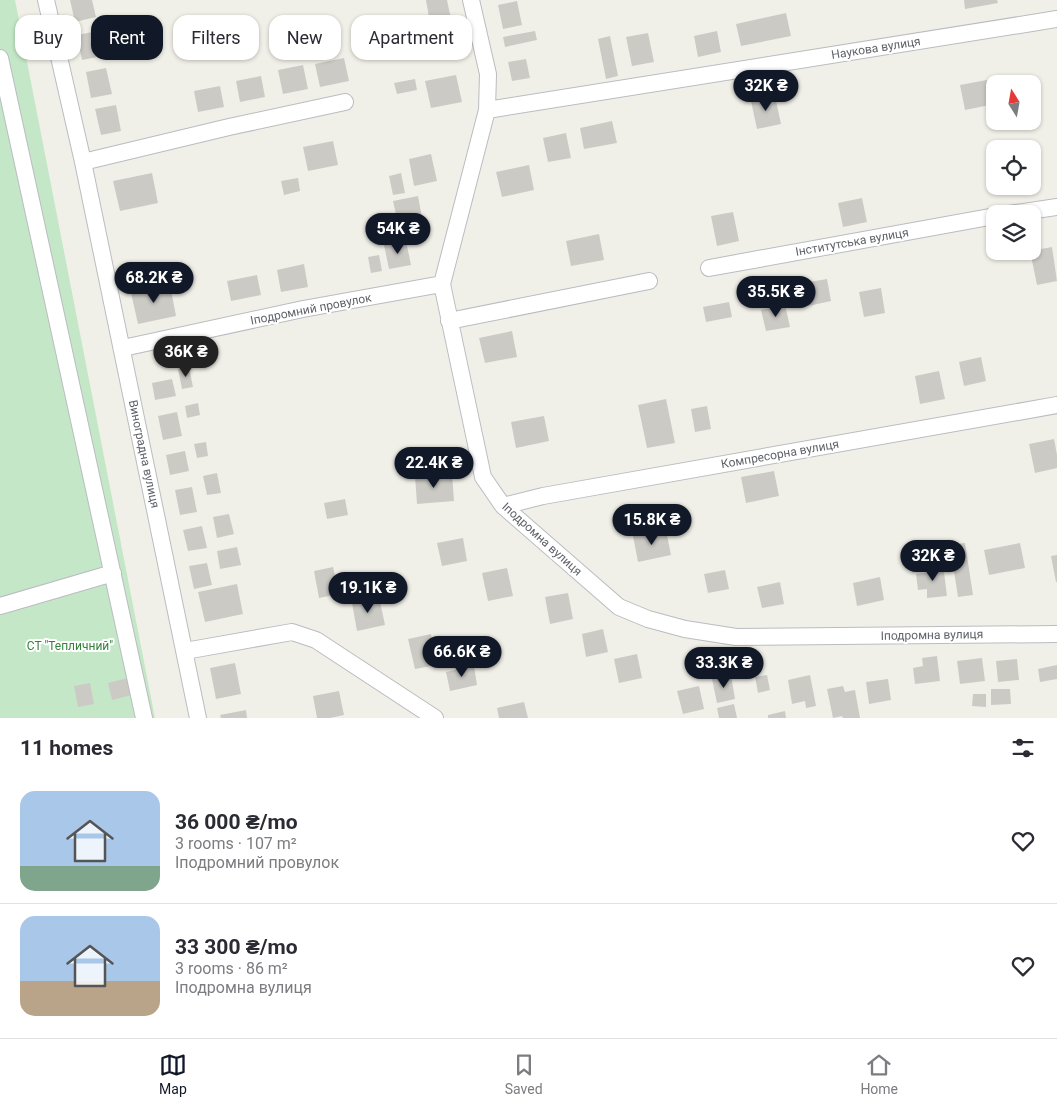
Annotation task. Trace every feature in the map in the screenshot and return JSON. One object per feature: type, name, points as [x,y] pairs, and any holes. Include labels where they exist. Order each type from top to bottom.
[{"type":"street","name":"Виноградна вулиця","points":[[46,0],[83,162],[198,718]]},
{"type":"street","name":"Іподромна вулиця","points":[[472,0],[488,74],[487,110],[442,284],[483,477],[503,506],[619,607],[648,619],[686,629],[736,637],[1057,634]]},
{"type":"street","name":"Наукова вулиця","points":[[487,110],[1057,19]]},
{"type":"street","points":[[0,58],[144,718]]},
{"type":"street","points":[[83,162],[229,127],[345,102]]},
{"type":"street","points":[[1041,209],[1057,207]]},
{"type":"street","name":"Інститутська вулиця","points":[[710,268],[986,218]]},
{"type":"street","points":[[450,322],[649,281]]},
{"type":"street","name":"Іподромний провулок","points":[[122,348],[304,309],[442,284]]},
{"type":"street","name":"Компресорна вулиця","points":[[503,506],[543,496],[1057,405]]},
{"type":"street","points":[[0,606],[113,573]]},
{"type":"street","points":[[185,651],[292,632],[316,640],[435,718]]},
{"type":"green space","name":"СТ \"Тепличний\"","points":[[0,0],[15,0],[18,15],[15,15],[15,60],[27,60],[155,718],[0,718]]},
{"type":"building","points":[[70,0],[92,0],[96,15],[91,15],[91,18],[81,21],[81,15],[73,15]]},
{"type":"building","points":[[426,0],[447,0],[450,15],[429,15]]},
{"type":"building","points":[[964,0],[997,0],[998,3],[965,9]]},
{"type":"building","points":[[517,1],[522,25],[503,29],[498,5]]},
{"type":"building","points":[[786,13],[791,36],[741,46],[736,24]]},
{"type":"building","points":[[535,31],[537,40],[505,47],[503,37]]},
{"type":"building","points":[[717,31],[721,52],[698,57],[694,36]]},
{"type":"building","points":[[91,32],[91,58],[82,60],[81,34]]},
{"type":"building","points":[[648,33],[654,62],[632,66],[626,37]]},
{"type":"building","points":[[610,36],[618,76],[606,79],[598,39]]},
{"type":"building","points":[[344,58],[349,81],[320,87],[315,64]]},
{"type":"building","points":[[526,59],[530,78],[512,81],[508,62]]},
{"type":"building","points":[[303,65],[308,89],[283,94],[278,70]]},
{"type":"building","points":[[106,68],[112,94],[91,98],[86,72]]},
{"type":"building","points":[[456,75],[462,102],[431,108],[425,81]]},
{"type":"building","points":[[261,76],[265,97],[240,102],[236,81]]},
{"type":"building","points":[[415,79],[417,90],[397,94],[394,83]]},
{"type":"building","points":[[986,80],[986,106],[965,110],[960,85]]},
{"type":"building","points":[[220,86],[224,107],[198,112],[194,91]]},
{"type":"building","points":[[775,96],[781,124],[757,129],[751,101]]},
{"type":"building","points":[[116,105],[121,131],[101,135],[95,109]]},
{"type":"building","points":[[612,121],[617,143],[584,149],[580,128]]},
{"type":"building","points":[[566,133],[571,158],[548,162],[543,138]]},
{"type":"building","points":[[333,141],[338,165],[308,171],[303,147]]},
{"type":"building","points":[[431,154],[437,181],[414,186],[409,159]]},
{"type":"building","points":[[529,165],[534,190],[502,197],[496,172]]},
{"type":"building","points":[[152,173],[158,203],[120,211],[113,181]]},
{"type":"building","points":[[401,173],[405,193],[393,195],[389,176]]},
{"type":"building","points":[[298,178],[300,191],[284,195],[281,181]]},
{"type":"building","points":[[418,196],[423,223],[399,228],[393,201]]},
{"type":"building","points":[[862,198],[867,222],[843,227],[838,203]]},
{"type":"building","points":[[733,212],[739,241],[717,246],[711,216]]},
{"type":"building","points":[[389,215],[393,233],[382,235],[379,217]]},
{"type":"building","points":[[599,234],[604,260],[571,266],[566,241]]},
{"type":"building","points":[[406,241],[411,265],[389,269],[384,245]]},
{"type":"building","points":[[1052,247],[1057,281],[1037,285],[1032,260],[1041,260],[1041,249]]},
{"type":"building","points":[[379,255],[382,271],[371,273],[368,257]]},
{"type":"building","points":[[304,264],[308,287],[281,292],[277,270]]},
{"type":"building","points":[[257,275],[261,295],[231,301],[227,281]]},
{"type":"building","points":[[827,279],[831,301],[808,306],[803,283]]},
{"type":"building","points":[[170,285],[176,316],[138,324],[131,293]]},
{"type":"building","points":[[881,288],[885,313],[864,317],[859,292]]},
{"type":"building","points":[[729,302],[732,317],[706,322],[703,307]]},
{"type":"building","points":[[785,305],[790,327],[766,331],[761,310]]},
{"type":"building","points":[[512,331],[517,357],[485,363],[479,338]]},
{"type":"building","points":[[981,357],[986,381],[964,386],[959,362]]},
{"type":"building","points":[[189,367],[193,387],[182,389],[178,369]]},
{"type":"building","points":[[939,371],[945,399],[920,404],[915,376]]},
{"type":"building","points":[[172,379],[176,396],[155,400],[152,383]]},
{"type":"building","points":[[666,399],[675,443],[647,448],[638,405]]},
{"type":"building","points":[[198,403],[200,415],[187,418],[185,406]]},
{"type":"building","points":[[707,406],[711,429],[695,432],[691,409]]},
{"type":"building","points":[[177,412],[182,436],[163,440],[158,416]]},
{"type":"building","points":[[544,416],[549,441],[516,448],[511,422]]},
{"type":"building","points":[[1054,439],[1057,468],[1035,473],[1029,444]]},
{"type":"building","points":[[206,442],[208,456],[197,458],[194,444]]},
{"type":"building","points":[[185,451],[189,471],[170,475],[166,455]]},
{"type":"building","points":[[774,471],[779,496],[746,503],[741,477]]},
{"type":"building","points":[[217,473],[221,493],[207,495],[203,476]]},
{"type":"building","points":[[452,474],[454,501],[417,504],[415,476]]},
{"type":"building","points":[[192,487],[197,512],[180,515],[175,490]]},
{"type":"building","points":[[345,499],[348,515],[327,519],[324,503]]},
{"type":"building","points":[[229,514],[234,534],[217,538],[213,517]]},
{"type":"building","points":[[202,526],[207,548],[188,551],[183,530]]},
{"type":"building","points":[[666,530],[671,555],[638,562],[633,536]]},
{"type":"building","points":[[463,538],[467,561],[442,566],[437,543]]},
{"type":"building","points":[[965,543],[973,595],[958,597],[950,545]]},
{"type":"building","points":[[1020,543],[1025,568],[989,575],[984,550]]},
{"type":"building","points":[[237,547],[241,565],[220,569],[217,551]]},
{"type":"building","points":[[1057,555],[1057,582],[1056,582],[1051,556]]},
{"type":"building","points":[[207,563],[212,585],[194,589],[189,566]]},
{"type":"building","points":[[943,564],[947,596],[927,598],[927,589],[918,590],[916,574],[933,572],[932,565]]},
{"type":"building","points":[[333,567],[339,594],[319,598],[314,571]]},
{"type":"building","points":[[507,568],[513,596],[488,601],[482,573]]},
{"type":"building","points":[[725,570],[729,589],[708,593],[704,574]]},
{"type":"building","points":[[880,577],[884,600],[857,606],[853,583]]},
{"type":"building","points":[[780,582],[784,604],[762,608],[757,587]]},
{"type":"building","points":[[237,584],[243,614],[205,622],[198,592]]},
{"type":"building","points":[[568,593],[573,619],[550,624],[545,597]]},
{"type":"building","points":[[379,597],[385,625],[357,631],[352,603]]},
{"type":"building","points":[[603,629],[608,652],[586,657],[582,634]]},
{"type":"building","points":[[431,634],[437,665],[415,669],[408,639]]},
{"type":"building","points":[[637,654],[642,678],[619,683],[614,659]]},
{"type":"building","points":[[937,656],[940,681],[915,684],[913,668],[923,666],[922,658]]},
{"type":"building","points":[[982,658],[985,681],[960,684],[957,661]]},
{"type":"building","points":[[1017,659],[1019,680],[998,682],[996,661]]},
{"type":"building","points":[[235,663],[241,694],[216,699],[210,668]]},
{"type":"building","points":[[1057,665],[1057,679],[1040,682],[1038,669]]},
{"type":"building","points":[[474,666],[477,685],[450,691],[446,672]]},
{"type":"building","points":[[731,675],[735,699],[717,703],[712,679]]},
{"type":"building","points":[[767,675],[770,690],[758,693],[755,677]]},
{"type":"building","points":[[810,675],[816,706],[806,708],[805,701],[792,704],[788,680]]},
{"type":"building","points":[[128,678],[132,695],[112,700],[108,683]]},
{"type":"building","points":[[888,679],[891,700],[869,704],[866,682]]},
{"type":"building","points":[[90,683],[94,704],[78,707],[74,686]]},
{"type":"building","points":[[699,686],[704,709],[683,714],[677,691]]},
{"type":"building","points":[[843,686],[845,692],[855,690],[860,718],[843,718],[842,716],[833,718],[827,689]]},
{"type":"building","points":[[991,689],[1010,689],[1011,704],[991,705]]},
{"type":"building","points":[[339,691],[344,715],[317,718],[313,696]]},
{"type":"building","points":[[973,694],[986,694],[986,707],[972,706]]},
{"type":"building","points":[[524,702],[528,718],[499,718],[497,708]]},
{"type":"building","points":[[734,704],[737,718],[719,718],[717,708]]},
{"type":"building","points":[[246,710],[247,718],[221,718],[220,715]]},
{"type":"building","points":[[785,711],[786,718],[768,718],[768,715]]}]
